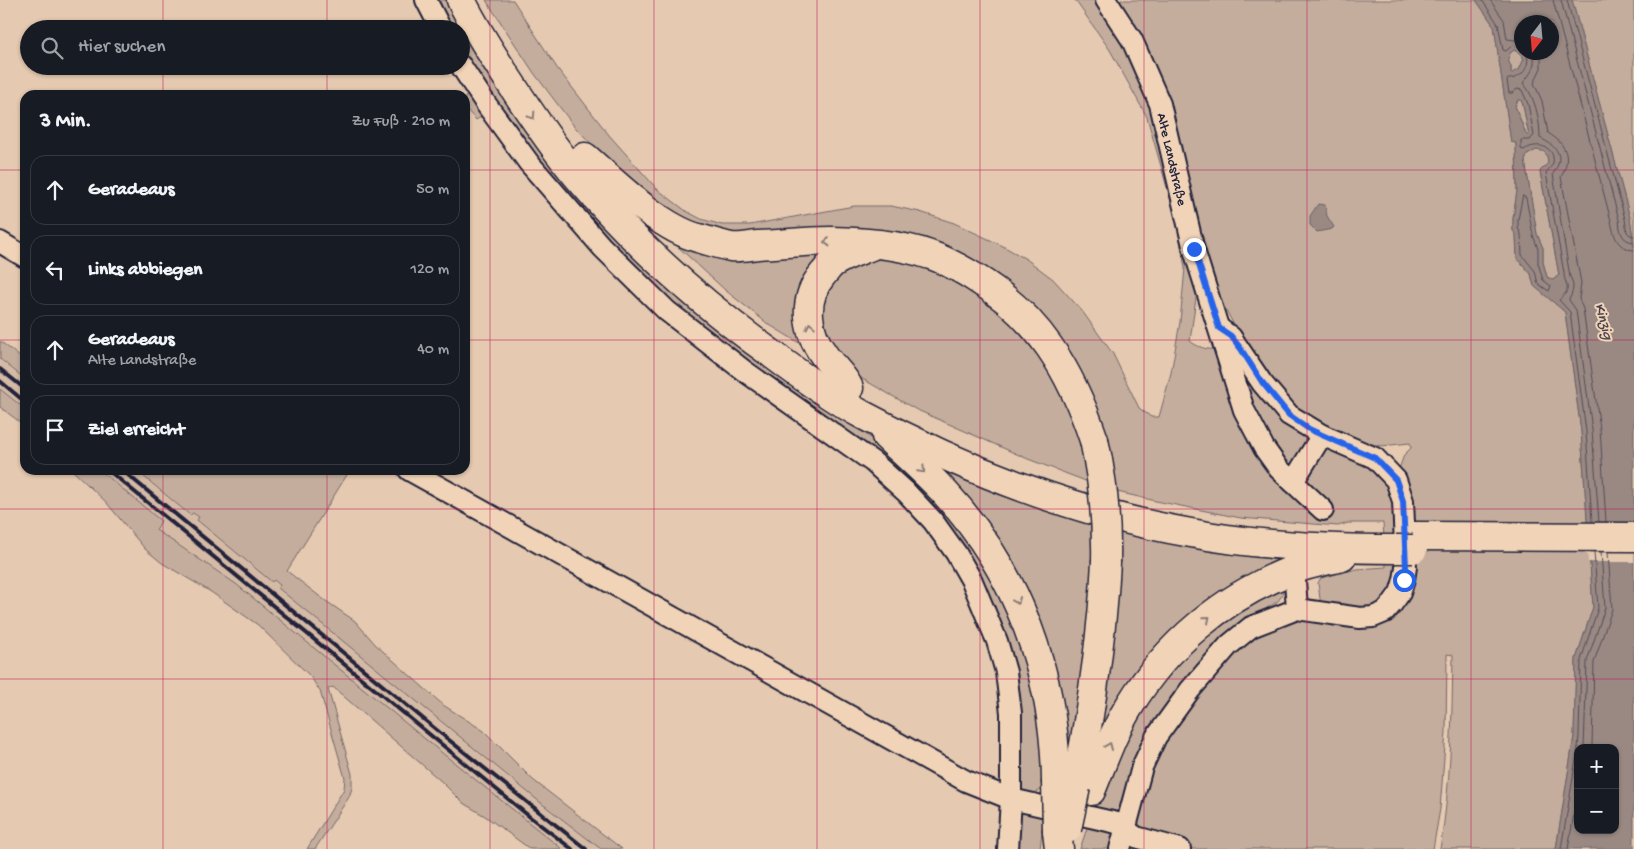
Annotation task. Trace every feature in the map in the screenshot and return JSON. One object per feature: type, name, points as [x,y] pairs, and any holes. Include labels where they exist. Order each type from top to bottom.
[{"type":"highway","points":[[461,0],[476,30],[537,124],[578,177],[626,229],[680,281],[725,320],[795,371],[860,414],[947,494],[976,530],[999,564],[1016,597],[1033,640],[1046,684],[1053,723],[1074,786],[1064,841]]},
{"type":"highway","points":[[479,0],[491,24],[554,117],[585,157],[642,221],[688,268],[792,351],[842,378],[924,428],[996,460],[1043,478],[1098,495],[1194,518],[1256,527],[1352,535],[1398,544]]},
{"type":"highway","points":[[585,157],[639,203],[660,218],[696,238],[732,247],[829,241],[875,244],[931,255],[960,268],[989,286],[1014,305],[1039,331],[1067,373],[1080,401],[1094,440],[1100,468],[1106,534],[1100,649],[1092,702],[1064,841]]},
{"type":"highway","points":[[842,378],[824,355],[813,336],[808,321],[811,294],[818,280],[832,264],[875,244]]},
{"type":"highway","points":[[860,414],[1011,484],[1119,518],[1191,533],[1312,547],[1634,537]]},
{"type":"highway","points":[[1449,543],[1634,549]]},
{"type":"highway","points":[[1074,786],[1110,742],[1129,706],[1152,671],[1179,641],[1217,610],[1254,586],[1292,570],[1398,544]]},
{"type":"street","points":[[426,0],[436,20]]},
{"type":"street","name":"Alte Landstraße","points":[[1106,0],[1132,40],[1160,104],[1194,250],[1244,410],[1264,448],[1279,469],[1323,510]]},
{"type":"street","points":[[467,75],[529,163],[602,247],[667,310],[743,370],[873,462],[906,492],[933,521],[956,553],[972,581],[997,641],[1006,672],[1011,713],[1011,799],[1008,849]]},
{"type":"street","points":[[0,242],[20,253]]},
{"type":"street","points":[[1123,840],[1142,767],[1156,737],[1190,690],[1228,645],[1251,627],[1297,609],[1360,618],[1373,617],[1385,612],[1392,604],[1400,593],[1404,580],[1406,567],[1403,501],[1396,480],[1375,458],[1309,429],[1289,415],[1262,382],[1236,343],[1219,328]]},
{"type":"street","points":[[1293,482],[1322,435]]},
{"type":"street","points":[[418,475],[966,781],[1011,799],[1118,823],[1123,840]]},
{"type":"street","points":[[1292,570],[1295,580],[1297,609]]},
{"type":"street","points":[[1123,840],[1136,837],[1180,849]]},
{"type":"shaded area","points":[[427,0],[449,0],[461,20],[437,20]]},
{"type":"shaded area","points":[[486,0],[513,0],[557,68],[609,135],[657,189],[686,211],[701,219],[722,225],[750,225],[854,206],[891,206],[920,212],[954,223],[1026,259],[1053,279],[1082,311],[1113,354],[1139,408],[1151,417],[1159,417],[1171,373],[1180,322],[1185,268],[1177,223],[1147,117],[1110,50],[1075,0],[1476,0],[1494,26],[1511,142],[1516,143],[1517,191],[1513,231],[1516,234],[1517,258],[1531,274],[1534,286],[1565,312],[1581,431],[1593,607],[1576,659],[1574,736],[1556,849],[1440,849],[1447,801],[1451,728],[1453,655],[1447,654],[1446,732],[1440,809],[1433,849],[1130,849],[1142,787],[1164,735],[1219,666],[1264,627],[1321,607],[1318,583],[1321,578],[1357,569],[1386,567],[1383,523],[1348,523],[1338,526],[1241,518],[1113,491],[1085,388],[957,259],[712,234],[637,190],[574,126],[534,73]],"holes":[[[1200,269],[1216,291],[1245,346],[1209,349],[1202,348],[1190,341]],[[1362,442],[1381,446],[1410,443],[1411,448],[1404,455],[1397,475]]]},
{"type":"shaded area","points":[[1572,0],[1634,0],[1634,247],[1630,218]]},
{"type":"shaded area","points":[[470,34],[519,115],[834,410],[889,452],[959,521],[1019,623],[1050,781],[1041,789],[1034,793],[1015,790],[1008,672],[933,521],[668,309],[492,110],[476,120],[470,113],[470,92],[476,86],[469,75]]},
{"type":"shaded area","points":[[1514,50],[1514,60],[1524,60],[1519,70],[1511,74],[1508,60],[1510,53]]},
{"type":"shaded area","points":[[1518,100],[1521,100],[1523,105],[1529,136],[1526,135],[1515,106]]},
{"type":"shaded area","points":[[1536,150],[1543,151],[1547,155],[1548,163],[1540,172],[1559,275],[1553,280],[1547,277],[1543,262],[1543,248],[1537,234],[1525,161],[1527,155]]},
{"type":"shaded area","points":[[675,244],[850,247],[824,261],[806,347],[768,324],[725,290]]},
{"type":"shaded area","points":[[885,258],[923,266],[949,277],[1003,312],[1053,369],[1079,422],[1091,483],[1028,459],[915,409],[847,370],[821,340],[822,294],[830,280],[867,260]]},
{"type":"shaded area","points":[[0,341],[20,357],[20,375],[0,359]]},
{"type":"shaded area","points":[[0,359],[20,375],[20,405],[0,389]]},
{"type":"shaded area","points":[[0,389],[20,405],[20,422],[0,407]]},
{"type":"shaded area","points":[[917,450],[1094,519],[1094,607],[1072,745],[1067,744],[1051,678]]},
{"type":"shaded area","points":[[77,475],[106,475],[161,521],[156,530],[236,584],[562,849],[530,849],[485,816],[463,803],[442,782],[333,687],[328,689],[352,774],[352,788],[349,797],[315,849],[307,849],[344,789],[345,778],[320,691],[310,676],[258,625],[211,592],[162,563],[145,549],[106,502]]},
{"type":"shaded area","points":[[106,475],[142,475],[190,515],[192,513],[199,518],[197,520],[272,582],[274,580],[280,585],[279,588],[450,729],[601,849],[562,849],[236,584],[156,530],[161,522]]},
{"type":"shaded area","points":[[142,475],[347,475],[287,571],[355,621],[376,645],[443,705],[484,731],[533,780],[622,849],[601,849],[541,803],[278,588],[280,585],[274,580],[272,582],[197,520],[199,517],[193,513],[190,515]]},
{"type":"shaded area","points":[[1116,524],[1297,553],[1261,575],[1093,746]]},
{"type":"shaded area","points":[[1283,588],[1283,594],[1278,601],[1251,619],[1147,737],[1131,771],[1122,805],[1118,811],[1112,814],[1092,813],[1130,718],[1213,622]]},
{"type":"shaded area","points":[[1025,809],[1044,813],[1040,849],[1013,849],[1018,813]]},
{"type":"shaded area","points":[[1089,822],[1112,829],[1116,836],[1113,849],[1080,849]]},
{"type":"water","name":"Kinzig","points":[[1476,0],[1572,0],[1630,218],[1634,247],[1634,849],[1556,849],[1574,736],[1576,659],[1593,607],[1581,431],[1565,312],[1534,286],[1531,274],[1517,258],[1516,234],[1513,231],[1517,191],[1516,143],[1511,142],[1494,26]],"holes":[[[1518,100],[1521,100],[1523,105],[1529,136],[1526,134],[1515,106]],[[1536,150],[1543,151],[1547,155],[1548,163],[1540,171],[1559,275],[1553,280],[1547,277],[1543,262],[1543,248],[1537,234],[1525,161],[1527,155]]]},
{"type":"water","points":[[1318,204],[1325,205],[1327,216],[1334,227],[1332,229],[1317,232],[1310,225],[1310,216]]},
{"type":"pier","points":[[1585,524],[1634,524],[1634,562],[1588,562]]},
{"type":"railway","points":[[0,369],[20,385]]},
{"type":"railway","points":[[0,381],[20,398]]},
{"type":"railway","points":[[114,475],[530,817],[572,849]]},
{"type":"railway","points":[[128,475],[444,736],[586,849]]},
{"type":"route","points":[[1194,249],[1219,328],[1231,336],[1262,382],[1289,415],[1309,429],[1375,458],[1396,480],[1403,501],[1406,567],[1404,580]]}]
